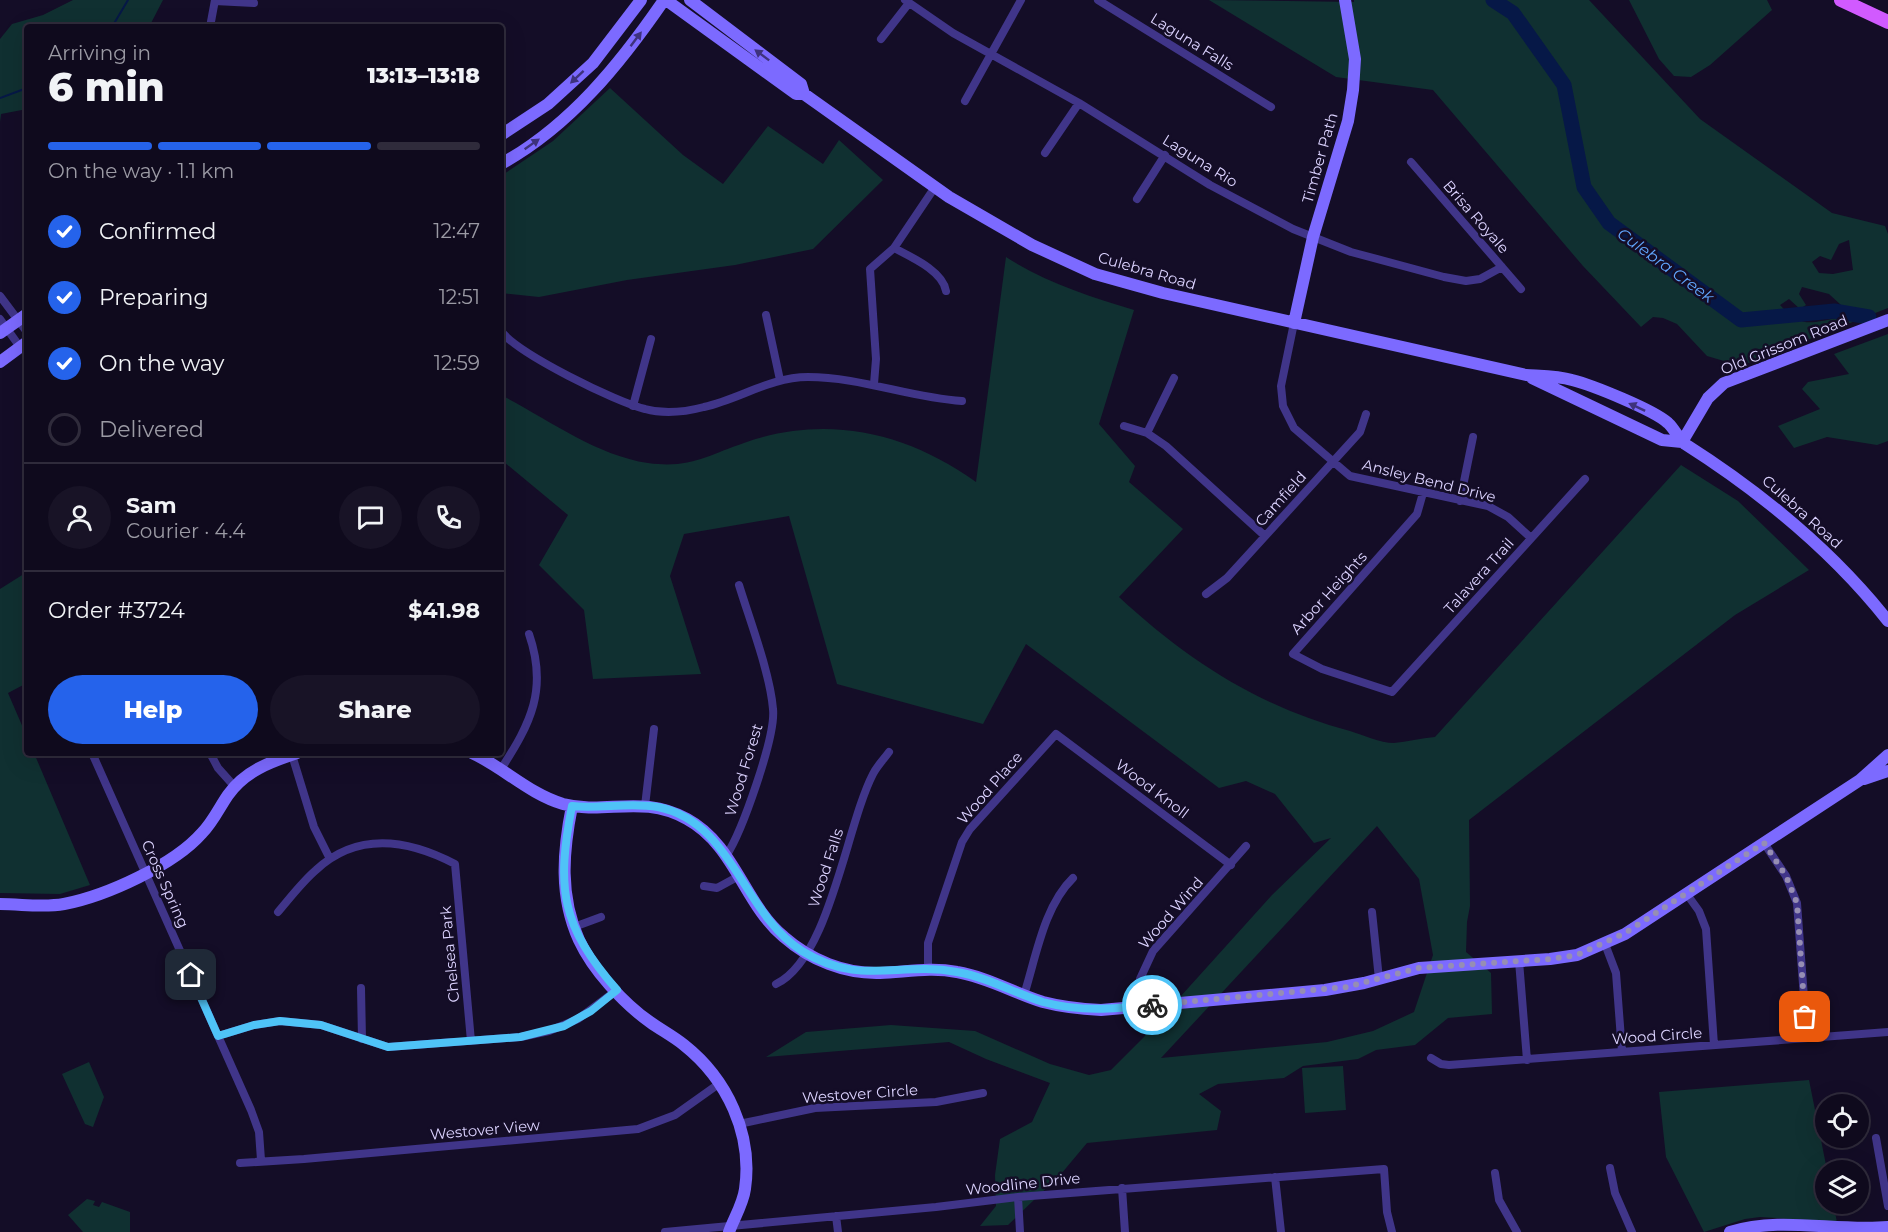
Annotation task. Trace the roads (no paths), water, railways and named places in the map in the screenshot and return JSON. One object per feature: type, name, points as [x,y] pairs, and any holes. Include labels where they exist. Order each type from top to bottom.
[{"type":"main road","points":[[1840,0],[1888,20]]},
{"type":"street","points":[[504,133],[548,104],[593,63],[641,0]]},
{"type":"street","points":[[504,162],[562,121],[606,76],[665,0]]},
{"type":"street","name":"Culebra Road","points":[[665,0],[796,94],[804,93]]},
{"type":"street","name":"Culebra Road","points":[[690,0],[801,84],[804,93],[935,187],[1028,243],[1095,273],[1163,293],[1526,375],[1570,379],[1593,387],[1668,422],[1682,442],[1734,475],[1779,509],[1851,578],[1888,621]]},
{"type":"street","points":[[965,101],[1021,0]]},
{"type":"street","name":"Laguna Falls","points":[[1098,0],[1271,107]]},
{"type":"street","name":"Timber Path","points":[[1294,323],[1313,237],[1348,121],[1353,90],[1355,59],[1345,0]]},
{"type":"street","points":[[211,24],[215,1],[254,3]]},
{"type":"street","points":[[881,39],[907,1]]},
{"type":"street","name":"Laguna Rio","points":[[907,1],[953,33],[1079,104],[1248,207],[1313,237],[1390,264],[1466,281],[1480,279],[1502,267]]},
{"type":"street","points":[[593,63],[606,76]]},
{"type":"street","points":[[1045,153],[1079,104]]},
{"type":"street","points":[[1137,199],[1165,155]]},
{"type":"street","name":"Brisa Royale","points":[[1411,162],[1521,289]]},
{"type":"street","points":[[874,384],[876,359],[870,269],[894,248],[935,187]]},
{"type":"street","points":[[894,248],[916,260],[945,283],[946,291]]},
{"type":"street","points":[[0,296],[23,317],[2,326],[23,345],[0,362]]},
{"type":"street","points":[[766,315],[780,380]]},
{"type":"street","name":"Old Grissom Road","points":[[1682,442],[1708,398],[1724,383],[1888,320]]},
{"type":"street","name":"Ansley Bend Drive","points":[[1294,323],[1281,380],[1283,406],[1294,428],[1332,462],[1359,479],[1496,510],[1532,538]]},
{"type":"street","points":[[504,334],[521,349],[633,406],[662,412],[705,407],[780,380],[808,377],[874,384],[916,395],[962,401]]},
{"type":"street","points":[[633,406],[651,339]]},
{"type":"street","name":"Culebra Road","points":[[1526,375],[1662,440],[1682,442]]},
{"type":"street","points":[[1147,433],[1174,378]]},
{"type":"street","name":"Camfield","points":[[1206,594],[1227,578],[1359,432],[1366,414]]},
{"type":"street","points":[[1124,426],[1147,433],[1166,446],[1265,536]]},
{"type":"street","points":[[1460,501],[1473,437]]},
{"type":"street","name":"Talavera Trail","points":[[1392,692],[1585,479]]},
{"type":"street","name":"Arbor Heights","points":[[1392,692],[1322,669],[1293,654],[1417,514],[1423,493]]},
{"type":"street","name":"Wood Forest","points":[[726,856],[739,834],[773,722],[771,694],[740,585]]},
{"type":"street","points":[[501,769],[524,732],[533,709],[537,672],[529,634]]},
{"type":"street","points":[[645,806],[654,729]]},
{"type":"street","name":"Wood Knoll","points":[[1056,734],[1232,865]]},
{"type":"street","name":"Wood Place","points":[[928,969],[928,943],[962,842],[970,829],[1056,734]]},
{"type":"street","name":"Wood Falls","points":[[776,984],[794,971],[825,916],[867,787],[889,752]]},
{"type":"street","points":[[477,756],[542,796],[572,806],[645,806],[669,810],[690,820],[709,834],[726,856],[771,925],[805,953],[834,966],[864,972],[928,969],[976,976],[1024,995],[1082,1009],[1325,990],[1419,968],[1570,956],[1605,944],[1686,893],[1860,780],[1888,755]]},
{"type":"street","name":"Cross Spring","points":[[93,756],[259,1132],[261,1160]]},
{"type":"street","points":[[212,756],[218,768],[235,787]]},
{"type":"street","points":[[0,904],[33,906],[64,904],[94,895],[169,861],[193,843],[235,787],[257,769],[290,756]]},
{"type":"street","points":[[278,912],[314,871],[330,859],[314,827],[296,756]]},
{"type":"street","points":[[1860,780],[1888,771]]},
{"type":"street","points":[[572,806],[563,870],[574,927],[585,952],[617,990],[649,1021],[696,1055],[720,1083],[739,1124],[745,1154],[745,1191],[730,1229]]},
{"type":"street","name":"Chelsea Park","points":[[330,859],[364,845],[387,843],[421,848],[455,864],[471,1041]]},
{"type":"street","points":[[1764,843],[1789,882],[1797,903],[1807,1038]]},
{"type":"street","name":"Wood Wind","points":[[1139,1006],[1140,979],[1153,951],[1232,865],[1246,846]]},
{"type":"street","points":[[704,886],[717,888],[739,876]]},
{"type":"street","points":[[1024,995],[1051,911],[1058,896],[1073,878]]},
{"type":"street","points":[[1686,893],[1699,911],[1706,928],[1714,1045]]},
{"type":"street","points":[[1372,912],[1379,979]]},
{"type":"street","points":[[574,927],[601,917]]},
{"type":"street","points":[[1605,944],[1616,973],[1622,1052]]},
{"type":"street","points":[[1519,961],[1527,1060]]},
{"type":"street","points":[[361,988],[362,1039]]},
{"type":"street","points":[[218,1036],[254,1025],[292,1022],[321,1025],[362,1039],[401,1047],[527,1036],[557,1029],[591,1011],[617,990]]},
{"type":"street","name":"Wood Circle","points":[[1431,1058],[1441,1064],[1449,1065],[1888,1032]]},
{"type":"street","name":"Westover View","points":[[240,1163],[638,1129],[675,1115],[720,1083]]},
{"type":"street","name":"Westover Circle","points":[[739,1124],[815,1108],[936,1102],[982,1093]]},
{"type":"street","points":[[1876,1138],[1888,1206]]},
{"type":"street","points":[[1610,1168],[1615,1193],[1632,1232]]},
{"type":"street","name":"Woodline Drive","points":[[665,1232],[730,1229],[1018,1197],[1384,1169],[1387,1212],[1392,1232]]},
{"type":"street","points":[[1495,1173],[1499,1200],[1517,1232]]},
{"type":"street","points":[[1275,1177],[1281,1232]]},
{"type":"street","points":[[1122,1188],[1125,1232]]},
{"type":"street","points":[[1018,1197],[1020,1232]]},
{"type":"street","points":[[836,1216],[838,1232]]},
{"type":"street","points":[[1730,1232],[1766,1225],[1789,1229],[1849,1230],[1888,1227]]},
{"type":"waterway","points":[[114,24],[128,0]]},
{"type":"waterway","name":"Culebra Creek","points":[[1493,0],[1513,13],[1564,85],[1584,187],[1609,223],[1741,320],[1834,311],[1869,317]]},
{"type":"waterway","points":[[0,98],[24,89]]}]
